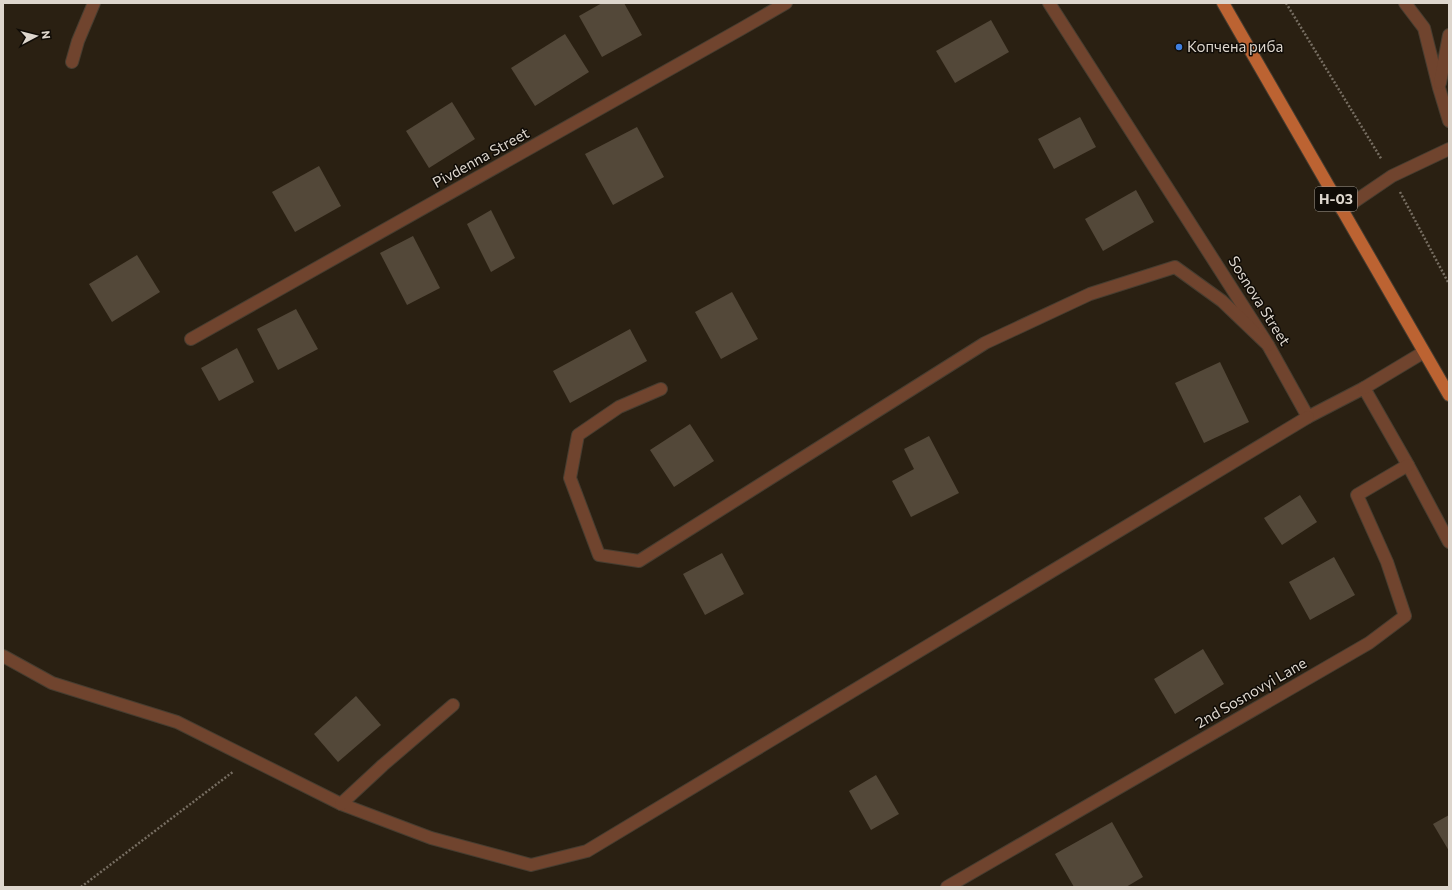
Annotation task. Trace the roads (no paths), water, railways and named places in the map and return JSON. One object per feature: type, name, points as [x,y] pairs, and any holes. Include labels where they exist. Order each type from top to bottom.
[{"type":"main road","name":"Н-03","points":[[1223,3],[1449,395]]},
{"type":"street","points":[[72,62],[78,41],[94,3]]},
{"type":"street","name":"Pivdenna Street","points":[[191,339],[786,3]]},
{"type":"street","name":"Sosnova Street","points":[[1049,3],[1268,345],[1308,417]]},
{"type":"street","points":[[1405,3],[1424,28],[1449,121]]},
{"type":"street","points":[[1439,88],[1449,35]]},
{"type":"street","points":[[1342,210],[1392,176],[1449,149]]},
{"type":"street","points":[[661,389],[619,407],[578,435],[570,478],[599,555],[639,561],[985,343],[1090,294],[1175,267],[1222,301],[1268,345]]},
{"type":"street","points":[[3,656],[52,683],[177,722],[342,804],[431,838],[531,865],[587,851],[1308,417],[1364,388],[1424,352]]},
{"type":"street","points":[[1364,388],[1408,465],[1449,542]]},
{"type":"street","name":"2nd Sosnovyi Lane","points":[[947,887],[1369,643],[1405,616],[1386,562],[1357,495],[1408,465]]},
{"type":"street","points":[[342,804],[383,765],[453,705]]},
{"type":"place","name":"Копчена риба","points":[[1179,47]]}]
